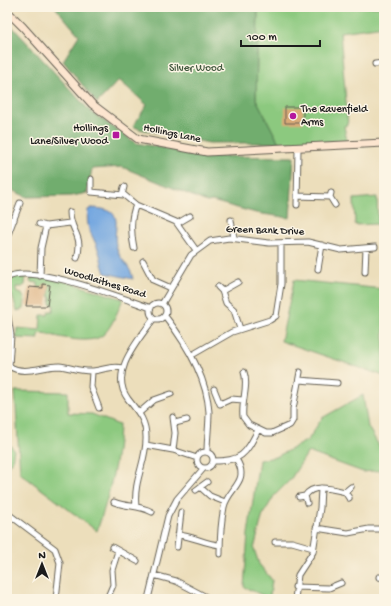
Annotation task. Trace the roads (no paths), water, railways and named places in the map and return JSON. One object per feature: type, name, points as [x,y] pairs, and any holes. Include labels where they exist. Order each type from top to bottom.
[{"type":"street","name":"Hollings Lane","points":[[7,12],[23,27],[92,104],[138,139],[207,152],[298,149],[384,143]]},
{"type":"street","points":[[375,64],[384,63]]},
{"type":"street","points":[[297,204],[298,149]]},
{"type":"street","points":[[91,179],[91,192],[126,196],[136,205],[178,223],[196,250]]},
{"type":"street","points":[[122,195],[124,187]]},
{"type":"street","points":[[297,196],[331,195],[335,205]]},
{"type":"street","points":[[7,237],[20,204]]},
{"type":"street","points":[[134,248],[132,230],[133,212],[136,205]]},
{"type":"street","points":[[70,212],[70,222],[80,242],[77,258]]},
{"type":"street","points":[[178,223],[190,216]]},
{"type":"street","points":[[7,218],[14,220]]},
{"type":"street","points":[[231,220],[234,238]]},
{"type":"street","points":[[40,224],[46,226],[70,222]]},
{"type":"street","points":[[40,276],[42,262],[41,248],[46,226]]},
{"type":"street","name":"Green Bank Drive","points":[[162,304],[186,263],[196,250],[210,241],[234,238],[281,243],[308,242],[342,250],[374,247]]},
{"type":"street","points":[[192,356],[240,329],[270,320],[276,316],[281,284],[281,243]]},
{"type":"street","points":[[318,269],[322,245]]},
{"type":"street","points":[[365,272],[366,248]]},
{"type":"street","points":[[143,261],[153,280],[171,288]]},
{"type":"street","name":"Woodlaithes Road","points":[[7,278],[17,273],[81,284],[151,308]]},
{"type":"street","points":[[238,282],[220,289],[225,301],[234,310],[240,329]]},
{"type":"street","name":"Woodlaithes Road","points":[[154,318],[150,314],[151,308],[156,303],[162,304]]},
{"type":"street","points":[[162,304],[166,309],[165,316],[192,356],[202,384],[208,411],[207,452]]},
{"type":"street","points":[[7,311],[11,335],[8,368],[28,370],[61,366],[92,372],[111,366],[123,368]]},
{"type":"street","points":[[136,506],[135,489],[146,445],[145,423],[125,394],[122,381],[123,368],[129,354],[154,318],[160,319],[165,316]]},
{"type":"street","points":[[92,372],[91,387],[99,408]]},
{"type":"street","points":[[244,372],[246,382],[242,417],[249,425],[258,430],[266,433],[272,433],[290,425],[293,420],[293,409],[300,372]]},
{"type":"street","points":[[299,380],[337,383]]},
{"type":"street","points":[[214,389],[220,404],[231,399],[243,400]]},
{"type":"street","points":[[139,413],[154,400],[172,394]]},
{"type":"street","points":[[173,450],[174,420],[187,420]]},
{"type":"street","points":[[214,461],[231,461],[236,459],[250,445],[258,430]]},
{"type":"street","points":[[146,445],[173,450],[197,458]]},
{"type":"street","points":[[197,458],[202,453],[207,452],[212,455],[214,461]]},
{"type":"street","points":[[197,458],[198,465],[203,469]]},
{"type":"street","points":[[220,554],[225,502],[237,486],[241,476],[240,465],[236,459]]},
{"type":"street","points":[[148,599],[161,538],[168,516],[177,499],[203,469],[209,468],[214,461]]},
{"type":"street","points":[[207,482],[198,488],[210,496],[225,502]]},
{"type":"street","points":[[345,492],[351,487]]},
{"type":"street","points":[[295,599],[295,587],[298,575],[310,557],[313,548],[321,488]]},
{"type":"street","points":[[299,498],[305,496],[310,490],[321,488],[345,492],[349,498]]},
{"type":"street","points":[[305,496],[307,503]]},
{"type":"street","points":[[114,502],[126,506],[136,506],[152,512]]},
{"type":"street","points":[[177,547],[181,512]]},
{"type":"street","points":[[7,513],[55,549],[60,563],[56,599]]},
{"type":"street","points":[[316,528],[348,533],[369,529],[384,530]]},
{"type":"street","points":[[178,535],[192,536],[204,543],[220,545]]},
{"type":"street","points":[[282,535],[282,541]]},
{"type":"street","points":[[275,542],[292,542],[313,548]]},
{"type":"street","points":[[112,547],[137,561]]},
{"type":"street","points":[[105,598],[113,585],[112,570],[118,551]]},
{"type":"street","points":[[154,575],[176,581],[210,599]]},
{"type":"street","points":[[295,587],[329,588],[340,583]]},
{"type":"water","points":[[91,208],[103,209],[111,212],[115,216],[115,241],[118,253],[130,270],[133,279],[105,273],[99,252],[87,222],[88,210]]},
{"type":"place","name":"The Ravenfield Arms","points":[[293,116]]},
{"type":"place","name":"Hollings Lane/Silver Wood","points":[[116,135]]},
{"type":"park label","name":"Silver Wood","points":[[196,69]]}]
